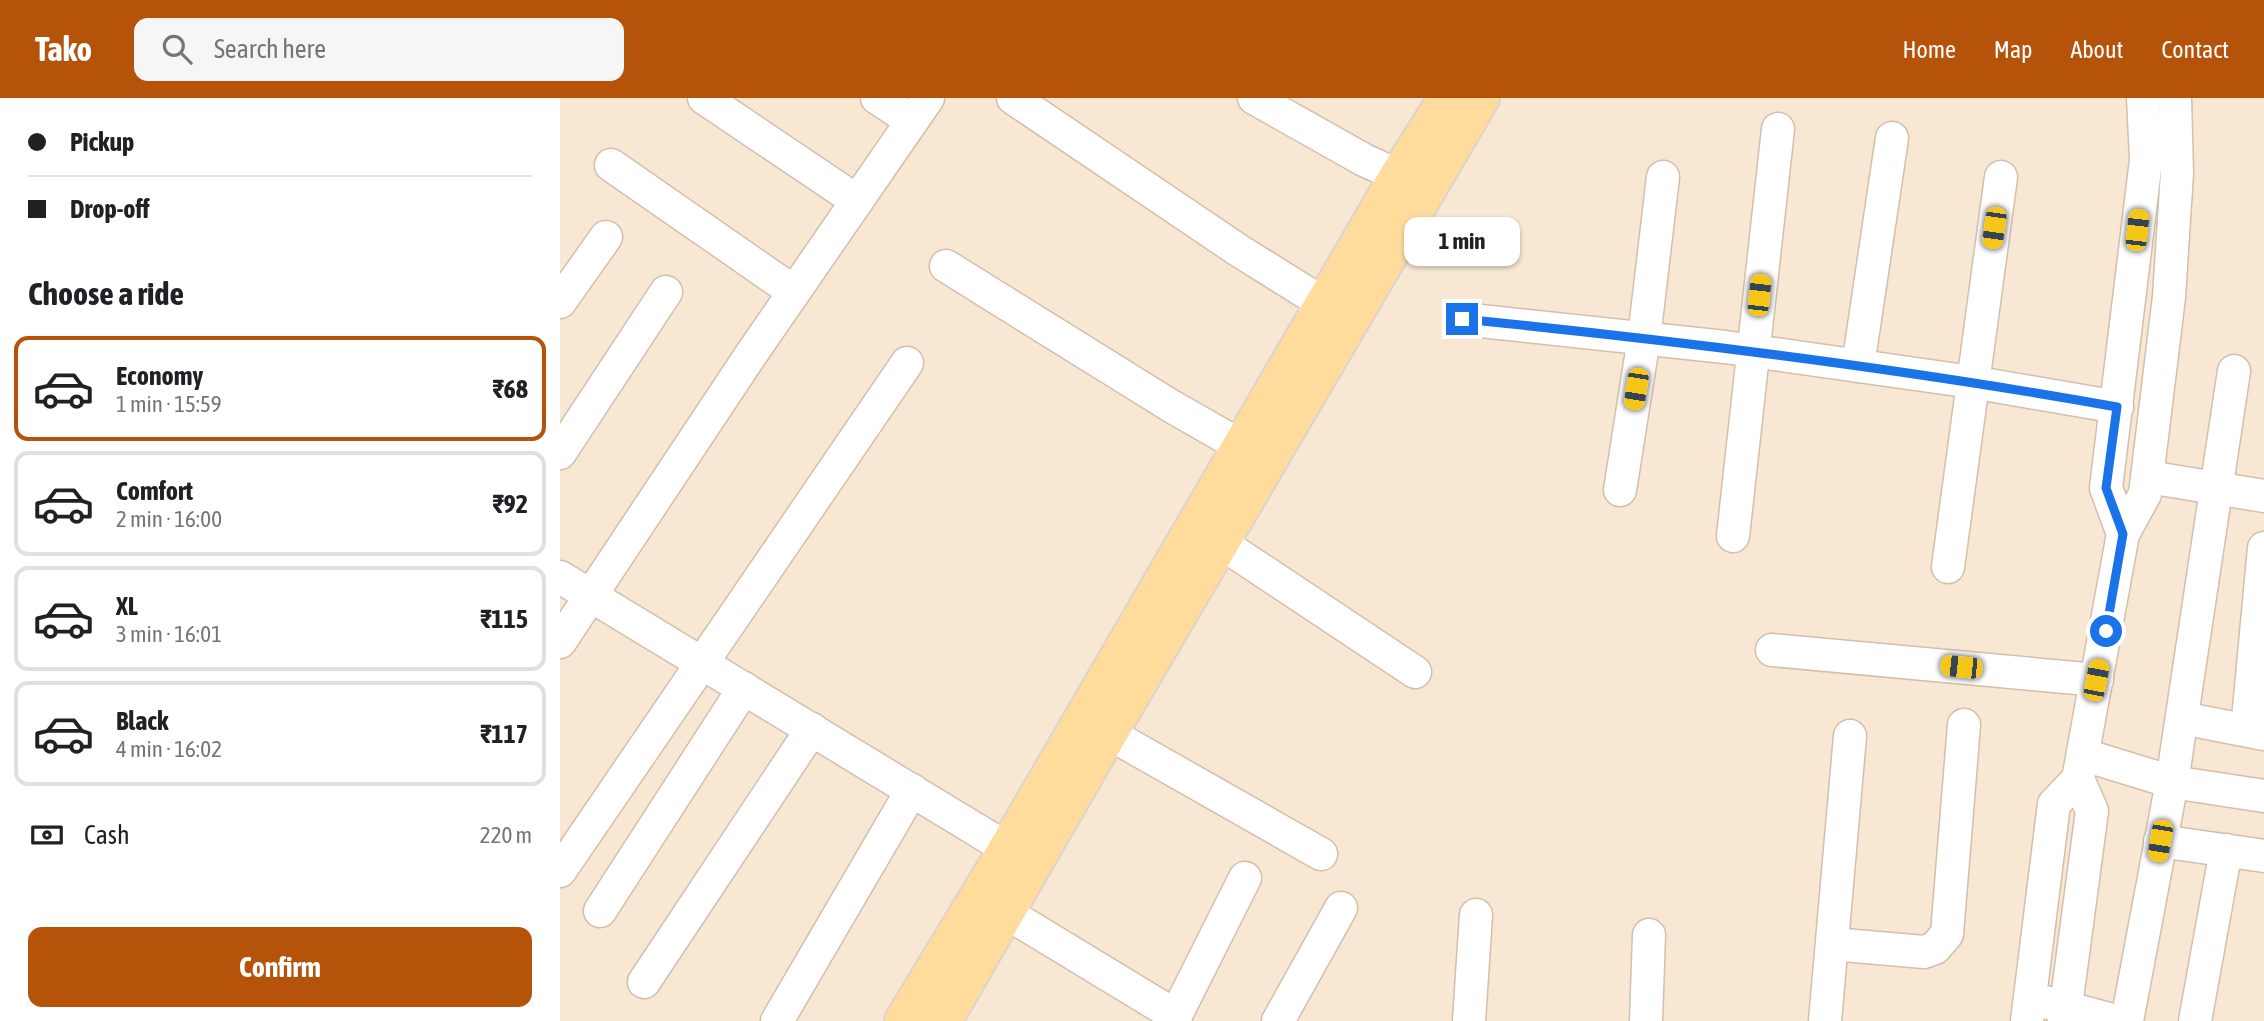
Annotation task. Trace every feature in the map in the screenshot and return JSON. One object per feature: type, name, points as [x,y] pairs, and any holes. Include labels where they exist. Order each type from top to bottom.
[{"type":"main road","points":[[904,1021],[1008,849],[1399,176],[1448,98]]},
{"type":"main road","points":[[942,1021],[1480,98]]},
{"type":"street","points":[[704,98],[857,201]]},
{"type":"street","points":[[560,642],[794,292],[920,110],[877,98]]},
{"type":"street","points":[[1013,98],[1238,250],[1325,305]]},
{"type":"street","points":[[1254,98],[1364,160],[1399,176]]},
{"type":"street","points":[[2123,534],[2106,488],[2146,160],[2143,98]]},
{"type":"street","points":[[2064,1014],[2092,811],[2081,767],[2123,534],[2146,494],[2169,296],[2177,173],[2175,98]]},
{"type":"street","points":[[1733,536],[1778,129]]},
{"type":"street","points":[[1858,366],[1892,138]]},
{"type":"street","points":[[611,166],[794,292]]},
{"type":"street","points":[[1620,490],[1644,338],[1664,177]]},
{"type":"street","points":[[1948,568],[2001,177]]},
{"type":"street","points":[[560,302],[606,237]]},
{"type":"street","points":[[946,266],[1171,407],[1241,446]]},
{"type":"street","points":[[560,453],[666,292]]},
{"type":"street","points":[[1462,319],[1753,351],[1972,382],[2117,407]]},
{"type":"street","points":[[560,871],[907,363]]},
{"type":"street","points":[[2127,1021],[2172,782],[2234,371]]},
{"type":"street","points":[[2148,477],[2264,496]]},
{"type":"street","points":[[1221,543],[1415,672]]},
{"type":"street","points":[[2182,718],[2255,732],[2264,548]]},
{"type":"street","points":[[560,576],[1008,849]]},
{"type":"street","points":[[1772,650],[2096,680]]},
{"type":"street","points":[[600,911],[744,688]]},
{"type":"street","points":[[1832,944],[1924,952],[1942,942],[1947,934],[1964,725]]},
{"type":"street","points":[[644,982],[812,730]]},
{"type":"street","points":[[1108,733],[1321,853]]},
{"type":"street","points":[[1825,1021],[1850,736]]},
{"type":"street","points":[[2081,767],[2264,796]]},
{"type":"street","points":[[2081,767],[2054,804],[2029,1009],[2116,1021]]},
{"type":"street","points":[[777,1021],[912,790]]},
{"type":"street","points":[[2160,841],[2264,856]]},
{"type":"street","points":[[2195,1021],[2226,850]]},
{"type":"street","points":[[1005,912],[1174,1018],[1245,878]]},
{"type":"street","points":[[1278,1021],[1341,908]]},
{"type":"street","points":[[1469,1021],[1476,915]]},
{"type":"street","points":[[1646,1021],[1649,935]]},
{"type":"shaded area","points":[[560,98],[2264,98],[2264,1021],[560,1021]]},
{"type":"route","points":[[1462,319],[1725,347],[1972,382],[2117,407],[2106,488],[2123,534],[2106,631]]}]
